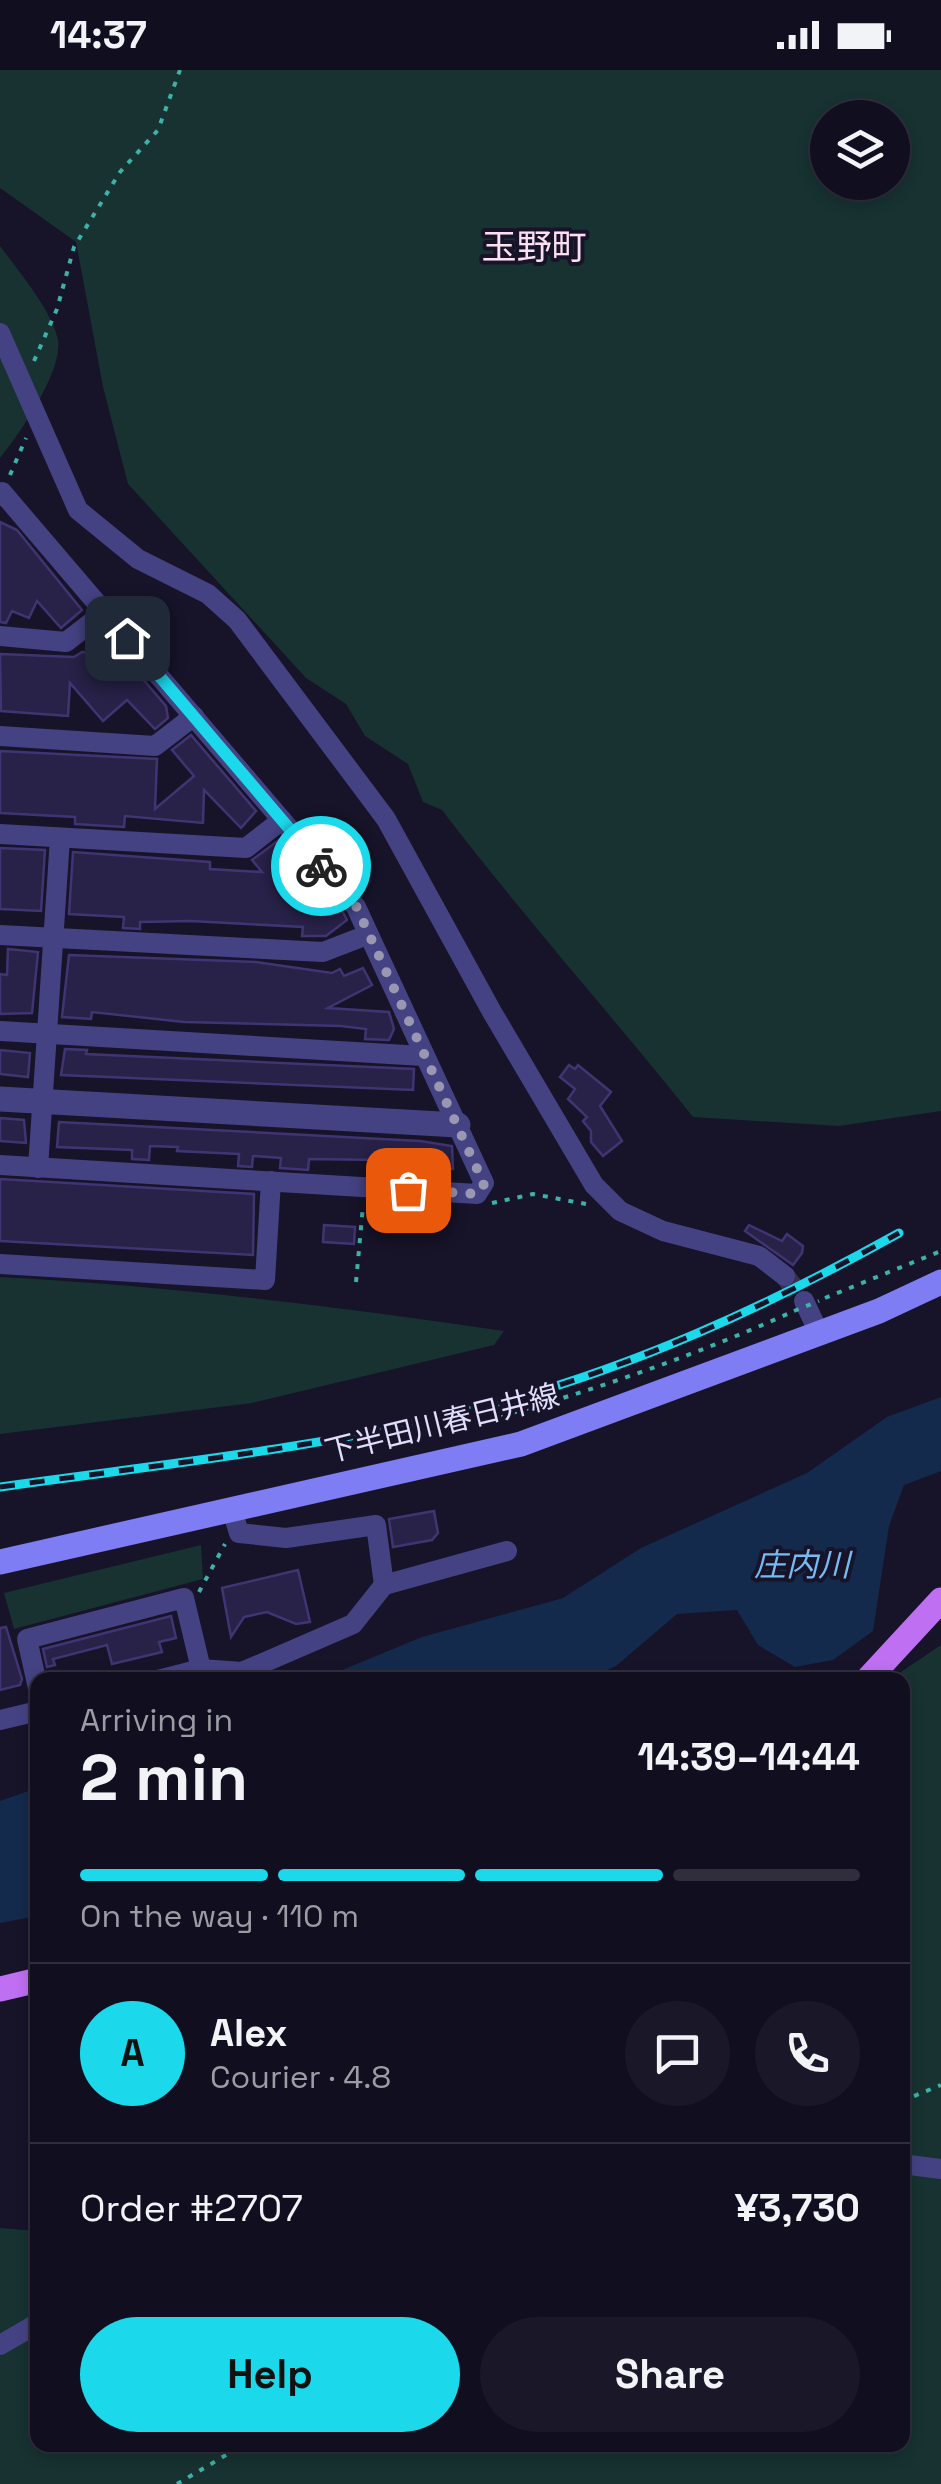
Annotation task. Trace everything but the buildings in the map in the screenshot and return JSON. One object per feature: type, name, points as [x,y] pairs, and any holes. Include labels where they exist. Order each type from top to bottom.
[{"type":"main road","name":"下半田川春日井線","points":[[0,1562],[235,1521],[521,1444],[820,1333],[941,1282]]},
{"type":"main road","points":[[874,1672],[941,1600]]},
{"type":"main road","points":[[0,1989],[30,1982]]},
{"type":"street","points":[[0,333],[23,377],[78,510],[138,559],[208,594],[238,620],[386,819],[492,1012],[594,1185],[620,1211],[663,1231],[759,1256],[785,1276]]},
{"type":"street","points":[[0,1165],[477,1194],[484,1184],[356,906],[1,494]]},
{"type":"street","points":[[0,636],[66,642],[105,612]]},
{"type":"street","points":[[0,736],[155,746],[194,716]]},
{"type":"street","points":[[0,834],[246,848],[282,820]]},
{"type":"street","points":[[38,1168],[60,838]]},
{"type":"street","points":[[0,934],[53,940],[323,952],[368,935]]},
{"type":"street","points":[[0,1031],[422,1056]]},
{"type":"street","points":[[0,1099],[458,1125]]},
{"type":"street","points":[[0,1264],[265,1280],[272,1181]]},
{"type":"street","points":[[806,1304],[820,1333]]},
{"type":"street","points":[[235,1521],[286,1538],[376,1526],[384,1585]]},
{"type":"street","points":[[189,1672],[242,1672],[353,1624],[384,1585],[507,1551]]},
{"type":"street","points":[[34,1672],[27,1639],[184,1598],[201,1669]]},
{"type":"street","points":[[0,1720],[30,1713]]},
{"type":"street","points":[[910,2165],[941,2169]]},
{"type":"street","points":[[0,2345],[30,2328]]},
{"type":"path","points":[[23,377],[58,309],[74,247],[120,172],[158,130],[180,70]]},
{"type":"path","points":[[1,494],[32,425],[42,422]]},
{"type":"path","points":[[476,1423],[567,1399],[665,1365],[941,1251]]},
{"type":"path","points":[[184,1598],[194,1597],[210,1580],[226,1550],[225,1540],[235,1521]]},
{"type":"path","points":[[910,2098],[941,2085]]},
{"type":"path","points":[[178,2484],[231,2452]]},
{"type":"green space","points":[[0,70],[941,70],[941,1111],[839,1126],[693,1117],[442,810],[423,802],[408,764],[365,736],[346,704],[306,678],[128,484],[103,387],[76,242],[0,188]]},
{"type":"green space","points":[[0,246],[42,304],[55,329],[58,353],[47,385],[0,458]]},
{"type":"green space","points":[[0,1277],[252,1298],[504,1331],[494,1345],[252,1403],[0,1434]]},
{"type":"green space","points":[[201,1545],[203,1579],[14,1629],[4,1593]]},
{"type":"green space","points":[[941,1645],[941,2484],[0,2484],[0,2228],[30,2230],[30,2452],[910,2452],[910,1672],[901,1672]]},
{"type":"water","name":"庄内川","points":[[941,1397],[941,1471],[904,1485],[889,1526],[873,1631],[833,1660],[795,1667],[758,1645],[737,1610],[677,1614],[616,1666],[603,1672],[337,1672],[422,1637],[563,1598],[641,1548],[807,1473],[887,1417]]},
{"type":"water","points":[[30,1790],[30,1917],[0,1923],[0,1801]]},
{"type":"tunnel","points":[[785,1276],[804,1301]]},
{"type":"railway","points":[[0,1487],[306,1444],[427,1421],[541,1391],[699,1333],[899,1233]]},
{"type":"way so far","points":[[321,866],[356,906],[484,1184],[477,1194],[408,1190]]},
{"type":"district","name":"玉野町","points":[[534,247]]},
{"type":"route","points":[[127,638],[321,866]]}]
